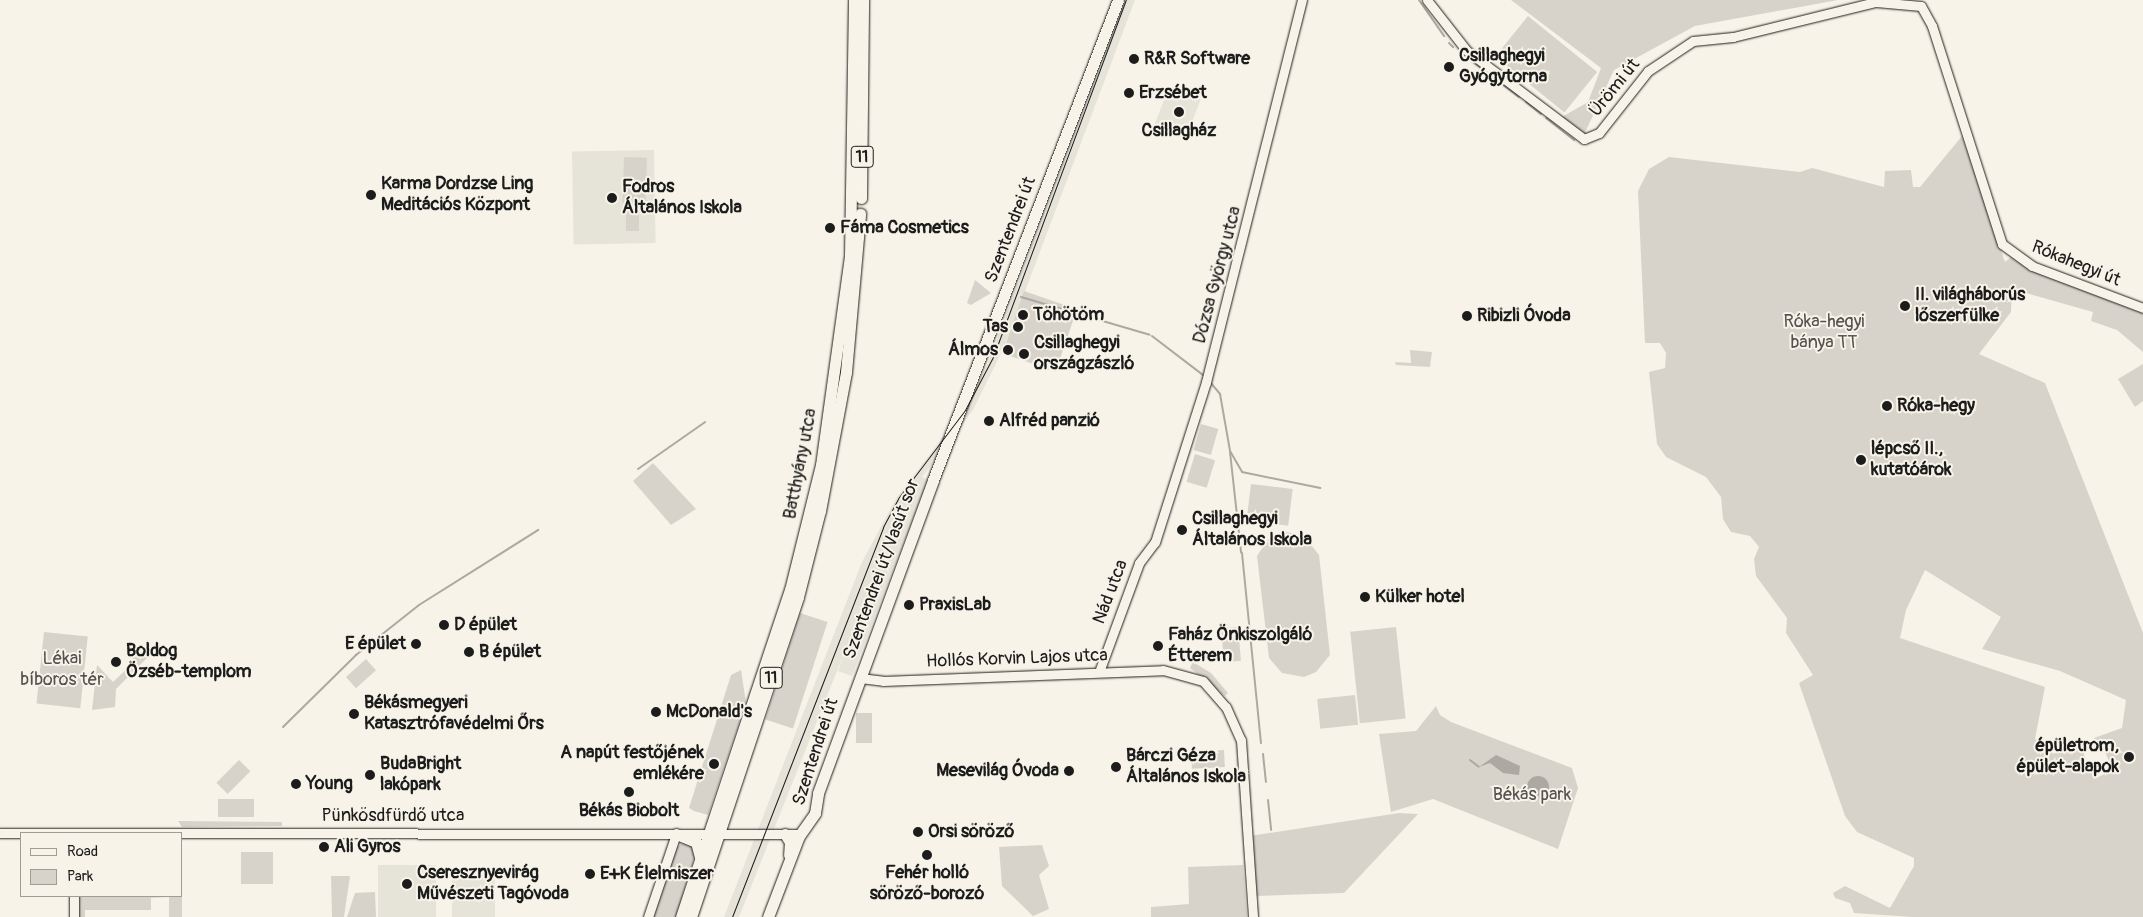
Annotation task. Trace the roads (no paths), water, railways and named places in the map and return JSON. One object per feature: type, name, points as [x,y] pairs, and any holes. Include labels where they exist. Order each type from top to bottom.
[{"type":"main road","name":"Batthyány utca","points":[[691,917],[714,831],[790,590],[827,430],[852,232],[854,0]]},
{"type":"main road","name":"Batthyány utca","points":[[681,917],[700,857],[714,831],[798,598],[836,439],[860,230],[863,0]]},
{"type":"main road","name":"Szentendrei út","points":[[936,472],[1118,0]]},
{"type":"main road","name":"Szentendrei út/Vasút sor","points":[[860,678],[936,472]]},
{"type":"main road","name":"Szentendrei út","points":[[784,873],[800,834],[814,813],[860,678]]},
{"type":"main road","points":[[676,834],[696,842],[700,857]]},
{"type":"main road","points":[[768,917],[784,873],[790,846],[784,834]]},
{"type":"street","name":"Dózsa György utca","points":[[1147,554],[1207,378],[1302,0]]},
{"type":"street","name":"Ürömi út","points":[[1427,0],[1466,50],[1584,139],[1599,133],[1653,66],[1693,41],[1733,37],[1876,2],[1912,3],[1927,12],[1965,129]]},
{"type":"street","name":"Rókahegyi út","points":[[1965,129],[2006,248],[2032,266],[2143,308]]},
{"type":"street","name":"Nád utca","points":[[1100,672],[1139,563],[1147,554]]},
{"type":"street","name":"Hollós Korvin Lajos utca","points":[[860,678],[883,681],[1100,672],[1176,671],[1212,688],[1240,735],[1247,780],[1253,917]]},
{"type":"street","name":"Pünkösdfürdő utca","points":[[182,833],[676,834],[714,831],[800,834]]},
{"type":"street","name":"Pünkösdfürdő utca","points":[[0,833],[20,833]]},
{"type":"street","points":[[648,917],[676,834]]},
{"type":"street","points":[[74,897],[74,917]]},
{"type":"waterway","points":[[1419,0],[1444,36]]},
{"type":"waterway","points":[[1449,43],[1453,47]]},
{"type":"waterway","points":[[1468,58],[1519,97]]},
{"type":"waterway","points":[[1526,102],[1541,114]]},
{"type":"waterway","points":[[1546,118],[1574,140]]},
{"type":"waterway","points":[[1021,297],[1150,335]]},
{"type":"waterway","points":[[1152,336],[1203,375]]},
{"type":"waterway","points":[[1210,382],[1220,394],[1230,451],[1242,472],[1320,488]]},
{"type":"waterway","points":[[638,469],[705,422]]},
{"type":"waterway","points":[[1230,452],[1241,552]]},
{"type":"waterway","points":[[283,727],[356,655],[419,605],[538,530]]},
{"type":"waterway","points":[[1242,553],[1261,743]]},
{"type":"waterway","points":[[1263,754],[1266,782]]},
{"type":"waterway","points":[[1470,760],[1479,767]]},
{"type":"waterway","points":[[1268,800],[1271,830]]},
{"type":"tram line","points":[[732,917],[883,527],[899,497],[965,410],[993,357],[1126,0]]},
{"type":"place","name":"R&R Software","points":[[1134,59]]},
{"type":"place","name":"Csillaghegyi Gyógytorna","points":[[1449,67]]},
{"type":"place","name":"Erzsébet","points":[[1129,93]]},
{"type":"place","name":"Csillagház","points":[[1179,112]]},
{"type":"place","name":"Karma Dordzse Ling Meditációs Központ","points":[[371,195]]},
{"type":"place","name":"Fodros Általános Iskola","points":[[612,198]]},
{"type":"place","name":"Fáma Cosmetics","points":[[830,228]]},
{"type":"place","name":"II. világháborús lőszerfülke","points":[[1905,306]]},
{"type":"place","name":"Töhötöm","points":[[1023,315]]},
{"type":"place","name":"Ribizli Óvoda","points":[[1467,316]]},
{"type":"place","name":"Tas","points":[[1018,327]]},
{"type":"place","name":"Álmos","points":[[1008,350]]},
{"type":"place","name":"Csillaghegyi országzászló","points":[[1024,354]]},
{"type":"place","name":"Róka-hegy","points":[[1887,406]]},
{"type":"place","name":"Alfréd panzió","points":[[989,421]]},
{"type":"place","name":"lépcső II., kutatóárok","points":[[1861,460]]},
{"type":"place","name":"Csillaghegyi Általános Iskola","points":[[1182,530]]},
{"type":"place","name":"Külker hotel","points":[[1365,597]]},
{"type":"place","name":"PraxisLab","points":[[909,605]]},
{"type":"place","name":"D épület","points":[[444,625]]},
{"type":"place","name":"E épület","points":[[416,644]]},
{"type":"place","name":"Faház Önkiszolgáló Étterem","points":[[1158,646]]},
{"type":"place","name":"B épület","points":[[469,652]]},
{"type":"place","name":"Boldog Özséb-templom","points":[[116,662]]},
{"type":"place","name":"McDonald's","points":[[656,712]]},
{"type":"place","name":"Békásmegyeri Katasztrófavédelmi Őrs","points":[[354,714]]},
{"type":"place","name":"épületrom, épület-alapok","points":[[2129,757]]},
{"type":"place","name":"A napút festőjének emlékére","points":[[714,764]]},
{"type":"place","name":"Bárczi Géza Általános Iskola","points":[[1116,767]]},
{"type":"place","name":"Mesevilág Óvoda","points":[[1069,771]]},
{"type":"place","name":"BudaBright lakópark","points":[[370,775]]},
{"type":"place","name":"Young","points":[[296,784]]},
{"type":"place","name":"Békás Biobolt","points":[[629,792]]},
{"type":"place","name":"Orsi söröző","points":[[918,832]]},
{"type":"place","name":"Ali Gyros","points":[[324,847]]},
{"type":"place","name":"Fehér holló söröző-borozó","points":[[927,855]]},
{"type":"place","name":"E+K Élelmiszer","points":[[590,874]]},
{"type":"place","name":"Cseresznyevirág Művészeti Tagóvoda","points":[[407,884]]},
{"type":"park label","name":"Róka-hegyi bánya TT","points":[[1824,333]]},
{"type":"park label","name":"Lékai bíboros tér","points":[[62,670]]},
{"type":"park label","name":"Békás park","points":[[1532,795]]}]
